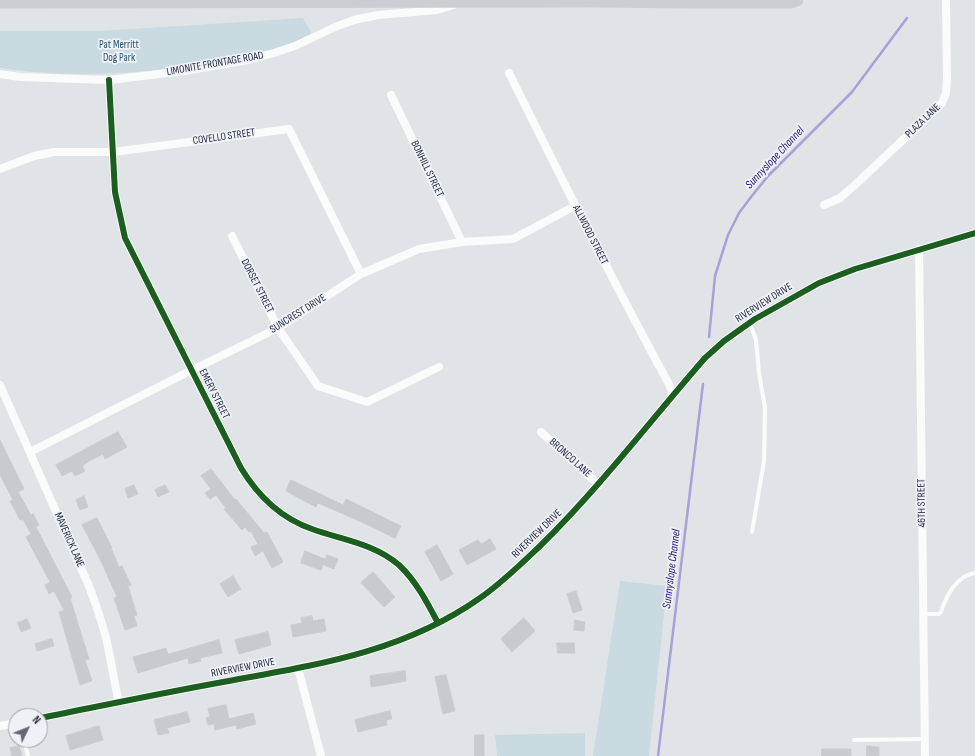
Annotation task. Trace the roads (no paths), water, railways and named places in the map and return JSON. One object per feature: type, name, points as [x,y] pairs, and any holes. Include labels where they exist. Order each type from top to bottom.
[{"type":"main road","points":[[0,2],[594,0],[791,2],[797,0]]},
{"type":"street","name":"PLAZA LANE","points":[[824,206],[840,198],[942,103],[946,93],[947,79],[946,0]]},
{"type":"street","name":"LIMONITE FRONTAGE ROAD","points":[[0,74],[20,77],[109,80],[184,71],[248,60],[274,53],[295,46],[335,27],[354,20],[378,15],[437,10],[470,1]]},
{"type":"street","name":"ALLWOOD STREET","points":[[509,73],[574,206],[669,384],[673,395]]},
{"type":"street","name":"EMERY STREET","points":[[109,80],[115,192],[125,238],[191,371],[250,483],[275,509],[295,522],[312,529],[358,542],[386,556],[410,577],[420,590],[438,623]]},
{"type":"street","name":"BONHILL STREET","points":[[391,95],[462,242]]},
{"type":"street","name":"COVELLO STREET","points":[[0,169],[34,156],[54,152],[113,152],[289,129],[361,274]]},
{"type":"street","name":"SUNCREST DRIVE","points":[[30,452],[278,328],[361,274],[419,249],[462,242],[513,239],[574,206]]},
{"type":"street","name":"RIVERVIEW DRIVE","points":[[48,716],[119,701],[298,668],[374,650],[398,642],[428,629],[479,599],[501,582],[566,520],[599,485],[705,358],[724,341],[750,322],[818,283],[855,269],[975,233]]},
{"type":"street","name":"DORSET STREET","points":[[232,236],[278,328],[318,386],[367,402],[439,367]]},
{"type":"street","name":"46TH STREET","points":[[919,249],[920,442],[924,614],[925,756]]},
{"type":"street","name":"MAVERICK LANE","points":[[0,385],[91,592],[108,645],[115,688],[119,701]]},
{"type":"street","name":"BRONCO LANE","points":[[541,432],[599,485]]},
{"type":"street","points":[[298,668],[321,756]]},
{"type":"lane","points":[[750,322],[756,340],[759,373],[765,408],[764,461],[752,532]]},
{"type":"lane","points":[[924,614],[938,614],[941,612],[947,597],[960,579],[975,573]]},
{"type":"lane","points":[[854,740],[925,739]]},
{"type":"waterway","name":"Sunnyslope Channel","points":[[709,337],[715,276],[728,235],[739,213],[768,176],[852,92],[907,18]]},
{"type":"waterway","name":"Sunnyslope Channel","points":[[658,756],[703,384]]},
{"type":"park label","name":"Pat Merritt Dog Park","points":[[119,51]]}]
